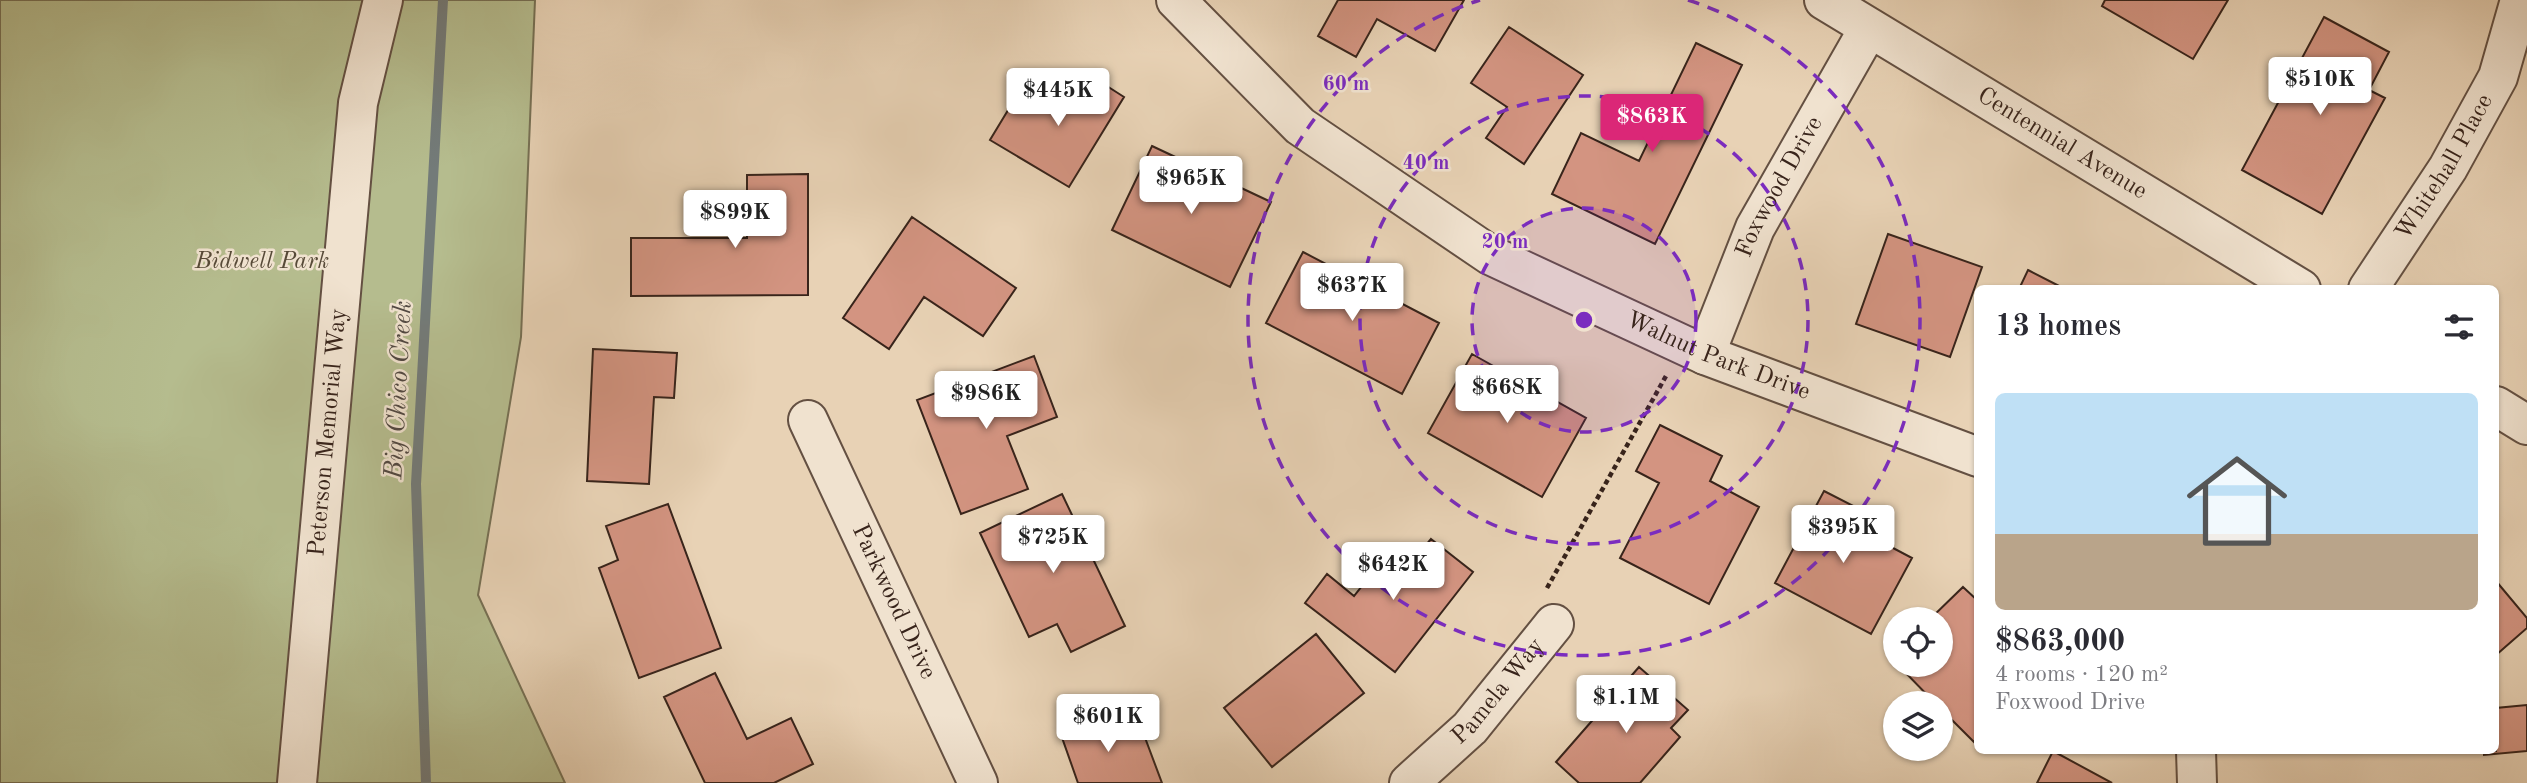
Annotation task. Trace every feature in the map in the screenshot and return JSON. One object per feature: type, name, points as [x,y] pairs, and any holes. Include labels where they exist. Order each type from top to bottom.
[{"type":"street","name":"Peterson Memorial Way","points":[[298,783],[358,103],[383,0]]},
{"type":"street","name":"Walnut Park Drive","points":[[1175,0],[1300,126],[1490,255],[1694,350],[1974,455]]},
{"type":"street","name":"Centennial Avenue","points":[[1824,0],[2294,285]]},
{"type":"street","name":"Whitehall Place","points":[[2371,285],[2448,167],[2498,77],[2520,0]]},
{"type":"street","name":"Foxwood Drive","points":[[1694,350],[1755,228],[1869,28]]},
{"type":"street","points":[[2499,407],[2527,425]]},
{"type":"street","name":"Parkwood Drive","points":[[808,420],[978,783]]},
{"type":"street","name":"Pamela Way","points":[[1409,783],[1470,728],[1554,624]]},
{"type":"street","points":[[2196,754],[2197,783]]},
{"type":"path","points":[[1554,624],[1540,600],[1694,350]]},
{"type":"green space","name":"Bidwell Park","points":[[0,0],[535,0],[521,337],[478,595],[565,783],[0,783]]},
{"type":"building","points":[[1338,0],[1464,0],[1435,51],[1377,19],[1356,57],[1318,36]]},
{"type":"building","points":[[2105,0],[2228,0],[2193,59],[2102,6]]},
{"type":"building","points":[[2324,17],[2389,52],[2369,90],[2385,98],[2322,214],[2242,170]]},
{"type":"building","points":[[1509,27],[1583,75],[1524,164],[1486,138],[1507,107],[1471,83]]},
{"type":"building","points":[[1696,43],[1742,65],[1655,244],[1552,194],[1581,133],[1639,161]]},
{"type":"building","points":[[1085,72],[1124,97],[1069,187],[990,140],[1022,87],[1062,111]]},
{"type":"building","points":[[1152,146],[1271,202],[1230,287],[1112,230]]},
{"type":"building","points":[[808,174],[808,295],[631,296],[631,238],[747,238],[747,175]]},
{"type":"building","points":[[912,217],[1016,288],[983,336],[924,297],[889,349],[843,318]]},
{"type":"building","points":[[1888,234],[1982,267],[1950,357],[1856,324]]},
{"type":"building","points":[[1303,252],[1439,323],[1402,394],[1266,323]]},
{"type":"building","points":[[2028,270],[2057,285],[2021,285]]},
{"type":"building","points":[[593,349],[677,353],[674,398],[654,397],[649,484],[587,481]]},
{"type":"building","points":[[1472,354],[1586,418],[1542,497],[1428,433]]},
{"type":"building","points":[[1034,356],[1057,417],[1007,436],[1028,489],[961,514],[917,400]]},
{"type":"building","points":[[1660,425],[1722,456],[1710,481],[1759,507],[1709,604],[1620,558],[1659,483],[1636,471]]},
{"type":"building","points":[[1824,491],[1865,512],[1857,529],[1912,558],[1886,607],[1883,607],[1871,634],[1775,583]]},
{"type":"building","points":[[1062,494],[1125,626],[1071,652],[1057,624],[1029,637],[980,533]]},
{"type":"building","points":[[668,504],[721,648],[639,678],[599,568],[618,560],[606,526]]},
{"type":"building","points":[[1431,539],[1473,572],[1395,672],[1305,603],[1327,574],[1354,596],[1392,548],[1411,563]]},
{"type":"building","points":[[2499,585],[2527,618],[2527,628],[2499,652]]},
{"type":"building","points":[[1963,587],[1974,597],[1974,742],[1953,721],[1953,691],[1923,691],[1910,677],[1953,677],[1953,607],[1942,607]]},
{"type":"building","points":[[1316,634],[1364,693],[1272,767],[1224,708]]},
{"type":"building","points":[[1639,667],[1688,710],[1671,728],[1680,737],[1640,783],[1579,783],[1556,762]]},
{"type":"building","points":[[715,673],[747,739],[791,718],[813,764],[774,783],[705,783],[664,697]]},
{"type":"building","points":[[2527,705],[2527,751],[2499,754],[2499,708]]},
{"type":"building","points":[[1105,712],[1113,737],[1141,727],[1162,783],[1078,783],[1059,729]]},
{"type":"building","points":[[2052,754],[2059,754],[2112,783],[2037,783]]},
{"type":"waterway","name":"Big Chico Creek","points":[[426,783],[416,484],[443,0]]}]
